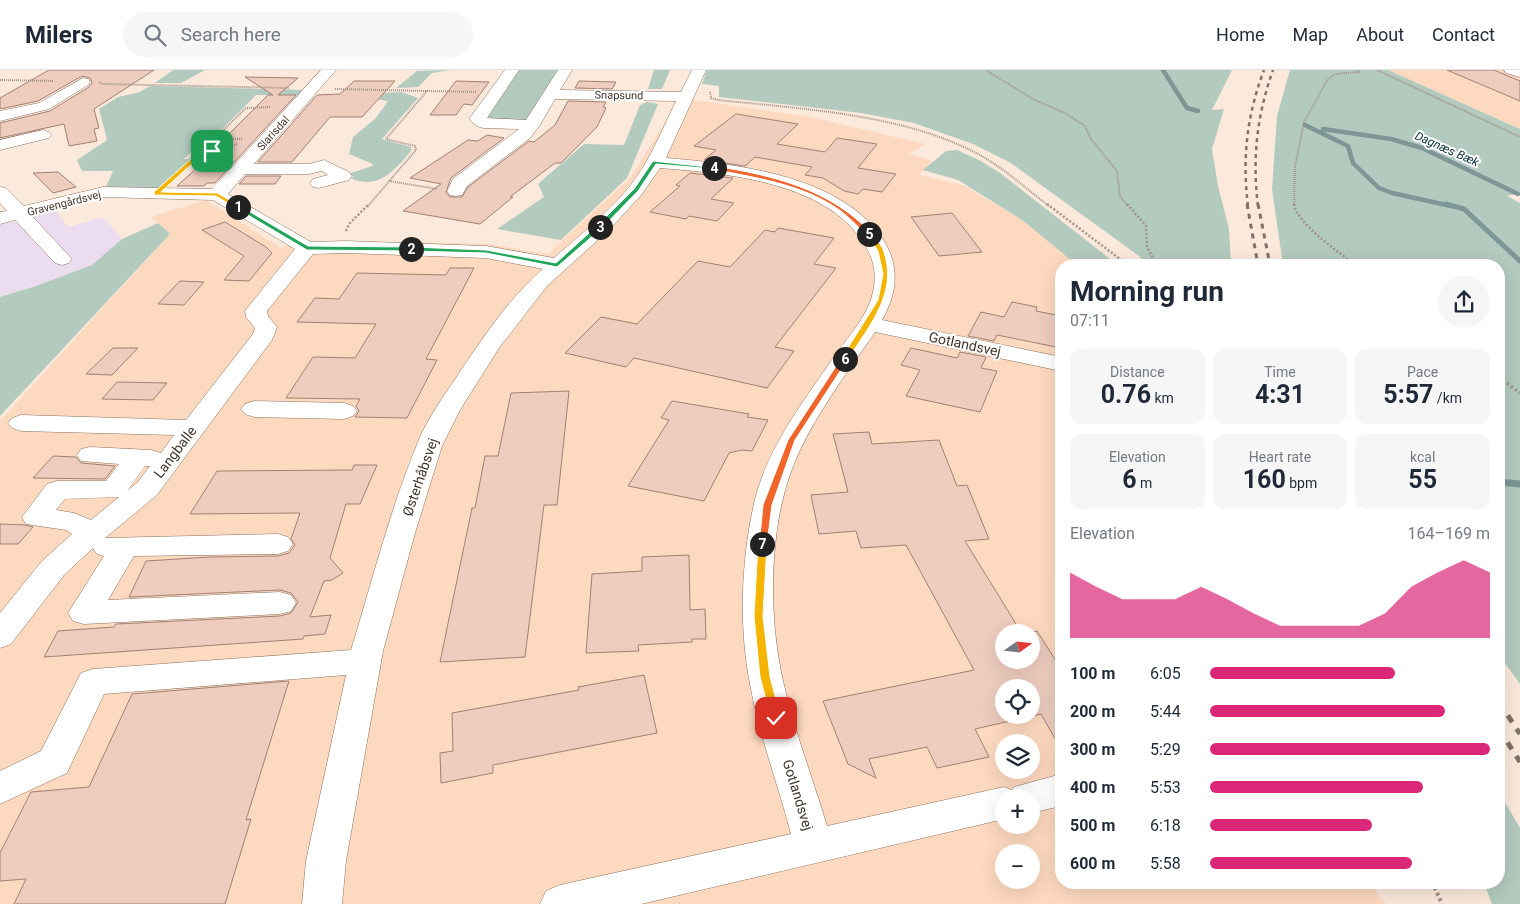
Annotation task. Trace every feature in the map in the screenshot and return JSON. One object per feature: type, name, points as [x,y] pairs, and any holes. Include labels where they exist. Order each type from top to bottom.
[{"type":"street","name":"Slarisdal","points":[[217,195],[236,166],[296,107],[329,70]]},
{"type":"street","points":[[512,70],[477,120],[483,124],[532,125]]},
{"type":"street","points":[[456,191],[459,183],[514,144],[532,125],[565,70]]},
{"type":"street","name":"Østerhåbsvej","points":[[322,904],[326,861],[365,661],[401,533],[429,446],[447,410],[489,345],[540,282],[636,190],[654,162],[699,70]]},
{"type":"street","points":[[1512,70],[1520,73]]},
{"type":"street","points":[[66,81],[91,82]]},
{"type":"street","points":[[0,116],[44,106],[91,82]]},
{"type":"street","name":"Snapsund","points":[[552,94],[688,92]]},
{"type":"street","points":[[0,145],[43,135]]},
{"type":"street","name":"Gotlandsvej","points":[[654,162],[749,173],[784,182],[817,195],[843,210],[865,228],[880,250],[886,274],[881,300],[868,324],[792,440],[768,505],[760,562],[759,616],[765,677],[814,847]]},
{"type":"street","points":[[236,166],[309,169],[324,164],[343,176],[319,183]]},
{"type":"street","points":[[0,192],[62,258]]},
{"type":"street","name":"Gravengårdsvej","points":[[0,218],[104,192],[217,195],[307,248]]},
{"type":"street","points":[[307,248],[338,247],[486,252],[557,265]]},
{"type":"street","name":"Langballe","points":[[0,636],[54,568],[83,541],[147,489],[264,335],[266,327],[257,318],[256,311],[307,248]]},
{"type":"street","name":"Gotlandsvej","points":[[868,324],[1055,363]]},
{"type":"street","points":[[21,423],[201,418],[259,403],[344,411]]},
{"type":"street","points":[[90,455],[170,458]]},
{"type":"street","points":[[137,458],[114,490],[57,490],[36,517],[74,522],[83,541],[126,546],[278,544]]},
{"type":"street","points":[[126,546],[84,613],[280,603]]},
{"type":"street","points":[[0,788],[54,762],[93,682],[365,661]]},
{"type":"street","points":[[1040,795],[1055,791]]},
{"type":"street","name":"Gotlandsvej","points":[[560,904],[995,805]]},
{"type":"path","points":[[986,70],[1033,99],[1065,113],[1085,126],[1091,139],[1117,171],[1120,196],[1146,226],[1147,247],[1154,259]]},
{"type":"path","points":[[1348,259],[1298,215],[1294,207],[1295,177],[1304,122],[1328,80],[1336,74],[1359,72],[1358,70]]},
{"type":"path","points":[[1377,70],[1520,137]]},
{"type":"path","points":[[0,80],[66,81]]},
{"type":"path","points":[[91,82],[102,84],[496,92]]},
{"type":"path","points":[[688,92],[709,88],[711,98],[718,100],[883,122],[937,136],[961,145],[993,164],[1120,259]]},
{"type":"path","points":[[338,247],[349,224],[360,215],[416,150],[415,146],[386,139],[427,91]]},
{"type":"path","points":[[156,194],[246,108],[296,107]]},
{"type":"path","points":[[203,151],[212,151],[247,141]]},
{"type":"path","points":[[212,151],[236,166]]},
{"type":"path","points":[[389,181],[456,191]]},
{"type":"path","points":[[1505,382],[1520,393]]},
{"type":"path","points":[[1435,889],[1442,904]]},
{"type":"shaded area","points":[[1388,70],[1520,70],[1520,129]]},
{"type":"shaded area","points":[[695,100],[810,117],[925,144],[909,154],[932,161],[919,175],[963,185],[1022,220],[1070,259],[1055,259],[1055,889],[1374,889],[1386,904],[0,904],[0,421],[170,234],[151,217],[206,200],[281,248],[291,243],[353,241],[489,244],[548,254],[630,178],[667,119],[675,101]]},
{"type":"shaded area","points":[[56,211],[68,227],[103,217],[122,239],[92,265],[0,297],[0,225]]},
{"type":"green space","points":[[173,70],[205,70],[181,83],[155,83]]},
{"type":"green space","points":[[450,70],[432,73],[418,87],[396,88],[417,71]]},
{"type":"green space","points":[[517,70],[562,70],[530,120],[485,121]]},
{"type":"green space","points":[[654,70],[670,70],[662,89],[648,89]]},
{"type":"green space","points":[[707,70],[1232,70],[1212,110],[1224,109],[1212,149],[1218,186],[1229,229],[1231,259],[1142,259],[1011,163],[973,144],[914,123],[861,113],[719,97],[719,86],[702,84]]},
{"type":"green space","points":[[1290,70],[1388,70],[1520,129],[1520,193],[1507,196],[1520,203],[1520,684],[1505,663],[1505,259],[1282,259],[1272,189],[1277,116]]},
{"type":"green space","points":[[150,86],[304,90],[299,95],[256,95],[203,148],[194,149],[184,159],[189,159],[193,155],[196,156],[158,188],[106,187],[113,171],[82,171],[77,160],[107,140],[99,109],[118,97],[140,92]]},
{"type":"green space","points":[[401,92],[418,98],[382,139],[411,147],[411,151],[392,171],[377,180],[369,182],[350,178],[354,177],[348,174],[373,164],[349,154],[353,137],[376,118],[388,101],[369,98],[366,94]]},
{"type":"green space","points":[[647,102],[658,104],[627,178],[561,240],[497,229],[544,197],[538,184],[584,144],[624,145],[640,105]]},
{"type":"green space","points":[[957,150],[979,160],[1000,173],[1110,259],[1070,259],[1022,220],[958,180],[923,170],[946,151]]},
{"type":"green space","points":[[158,223],[170,234],[0,416],[0,297],[92,265],[122,239]]},
{"type":"green space","points":[[1505,802],[1520,828],[1520,904],[1492,904],[1486,889],[1505,889]]},
{"type":"building","points":[[49,70],[154,70],[94,109],[99,128],[94,129],[97,141],[69,146],[64,124],[0,138],[0,123],[50,111],[89,87],[92,83],[90,78],[82,76],[38,101],[0,109],[0,98]]},
{"type":"building","points":[[1447,70],[1494,70],[1520,81],[1520,101]]},
{"type":"building","points":[[245,77],[298,78],[278,95],[296,95],[215,183],[207,183],[204,186],[177,186],[230,138],[224,139],[268,95],[273,95]]},
{"type":"building","points":[[354,81],[395,81],[362,117],[330,117],[292,162],[258,162],[317,95],[340,94]]},
{"type":"building","points":[[456,81],[489,82],[472,105],[464,104],[456,115],[430,115]]},
{"type":"building","points":[[579,81],[616,82],[612,89],[575,88]]},
{"type":"building","points":[[568,101],[606,102],[603,107],[606,108],[597,127],[561,163],[555,163],[510,197],[513,197],[480,224],[403,211],[441,184],[410,178],[468,140],[478,141],[487,135],[504,138],[451,178],[446,192],[450,197],[462,197],[468,187],[529,141],[534,142],[555,125]]},
{"type":"building","points":[[736,114],[798,124],[777,144],[825,152],[837,138],[877,144],[858,168],[896,174],[882,192],[863,189],[858,194],[844,191],[823,178],[805,175],[812,167],[755,157],[745,166],[704,160],[716,150],[694,146]]},
{"type":"building","points":[[58,172],[76,187],[53,193],[33,173]]},
{"type":"building","points":[[690,173],[733,178],[711,199],[734,203],[717,221],[689,216],[686,219],[650,212],[680,186],[676,185]]},
{"type":"building","points":[[246,176],[281,176],[275,184],[239,184]]},
{"type":"building","points":[[952,213],[982,252],[939,256],[911,217]]},
{"type":"building","points":[[225,222],[266,247],[272,253],[249,281],[224,280],[244,256],[202,230]]},
{"type":"building","points":[[778,228],[834,238],[814,264],[836,268],[775,347],[794,351],[767,388],[634,358],[626,367],[565,353],[601,317],[637,324],[698,261],[730,267],[765,230],[775,232]]},
{"type":"building","points":[[450,268],[474,268],[426,359],[437,360],[407,418],[355,417],[359,411],[356,406],[360,399],[286,398],[313,357],[355,358],[376,324],[297,322],[315,298],[339,299],[357,273],[446,275]]},
{"type":"building","points":[[180,281],[204,282],[184,305],[158,304]]},
{"type":"building","points":[[1012,302],[1037,307],[1036,311],[1055,315],[1055,347],[997,335],[994,341],[968,336],[981,312],[1004,317]]},
{"type":"building","points":[[113,348],[138,348],[112,375],[86,374]]},
{"type":"building","points":[[911,348],[957,358],[960,352],[986,357],[981,368],[997,371],[980,412],[906,396],[920,370],[901,365]]},
{"type":"building","points":[[117,382],[167,383],[153,400],[102,399]]},
{"type":"building","points":[[569,391],[557,505],[544,505],[525,657],[440,662],[472,508],[475,508],[485,456],[498,456],[511,393]]},
{"type":"building","points":[[672,401],[749,414],[747,417],[768,420],[752,451],[742,450],[729,453],[704,501],[628,486],[669,420],[661,418]]},
{"type":"building","points":[[869,432],[872,444],[939,440],[957,486],[967,485],[989,539],[965,541],[1016,624],[995,624],[995,669],[1040,669],[1040,636],[1055,660],[1055,738],[1040,714],[1040,679],[995,679],[995,724],[997,724],[975,729],[989,757],[937,768],[927,747],[869,759],[876,778],[848,764],[823,701],[974,670],[906,545],[861,548],[856,531],[819,534],[811,495],[848,492],[833,434]]},
{"type":"building","points":[[53,456],[76,457],[81,463],[115,466],[105,479],[33,478]]},
{"type":"building","points":[[354,465],[377,465],[360,504],[346,504],[330,558],[343,573],[332,580],[324,581],[310,617],[331,615],[325,634],[304,636],[303,639],[44,657],[58,631],[114,627],[116,624],[280,616],[291,613],[298,602],[291,593],[280,590],[129,597],[146,561],[210,557],[278,556],[289,553],[295,545],[291,539],[300,513],[190,514],[217,471],[352,470]]},
{"type":"building","points":[[0,524],[33,527],[18,544],[0,544]]},
{"type":"building","points":[[689,555],[690,610],[705,609],[706,639],[692,639],[692,642],[638,645],[639,651],[586,653],[592,574],[642,571],[642,557]]},
{"type":"building","points":[[644,675],[657,733],[493,765],[493,773],[441,783],[440,753],[453,751],[452,713],[579,690],[578,687]]},
{"type":"building","points":[[289,681],[246,820],[251,819],[225,904],[14,904],[26,879],[0,881],[0,853],[31,792],[89,787],[132,694]]},
{"type":"waterway","name":"Dagnæs Bæk","points":[[1163,70],[1187,108],[1198,111]]},
{"type":"waterway","points":[[1305,125],[1348,146],[1353,163],[1379,188],[1392,193],[1451,206]]},
{"type":"waterway","name":"Dagnæs Bæk","points":[[1323,129],[1391,139],[1422,148],[1518,194]]},
{"type":"waterway","points":[[1446,204],[1464,209],[1520,261]]},
{"type":"waterway","points":[[1505,483],[1520,484]]},
{"type":"railway","points":[[1248,206],[1246,188],[1247,137],[1253,103],[1264,70]]},
{"type":"railway","points":[[1258,206],[1256,188],[1257,137],[1263,103],[1273,70]]},
{"type":"railway","points":[[1247,204],[1257,259]]},
{"type":"railway","points":[[1258,204],[1269,259]]},
{"type":"railway","points":[[1505,711],[1520,734]]},
{"type":"railway","points":[[1505,738],[1520,762]]},
{"type":"route","points":[[212,151],[203,151],[156,194],[217,195],[307,248],[346,247],[459,250],[486,252],[557,265],[623,204],[636,190],[654,162],[749,173],[784,182],[817,195],[843,210],[865,228],[880,250],[886,274],[881,300],[868,324],[792,440],[768,505],[760,562],[759,616],[765,677],[776,718]]}]
